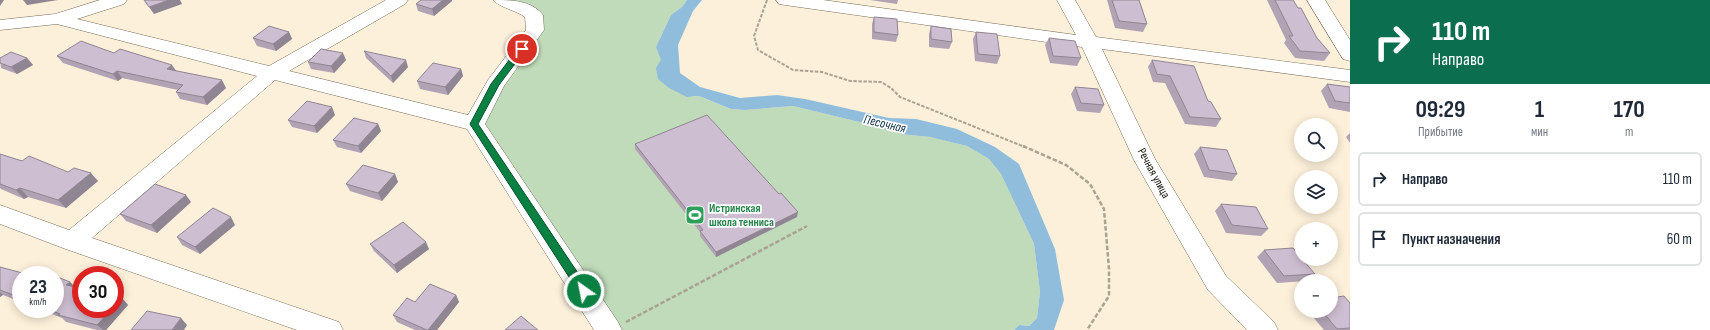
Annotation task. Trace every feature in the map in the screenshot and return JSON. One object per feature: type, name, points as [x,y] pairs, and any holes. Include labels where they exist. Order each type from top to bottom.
[{"type":"street","points":[[0,25],[57,19],[118,0]]},
{"type":"street","points":[[72,241],[272,73],[399,0]]},
{"type":"street","points":[[474,124],[495,84],[535,30],[534,15],[524,8],[502,0]]},
{"type":"street","points":[[784,0],[1350,76]]},
{"type":"street","name":"Речная улица","points":[[1066,0],[1089,42],[1145,160],[1217,284],[1265,330]]},
{"type":"street","points":[[1316,0],[1350,55]]},
{"type":"street","points":[[57,19],[474,124],[609,330]]},
{"type":"street","points":[[0,214],[72,241],[330,330]]},
{"type":"path","points":[[767,0],[754,36],[758,50],[771,58],[793,70],[822,72],[850,80],[881,82],[891,88],[900,97],[990,132],[1066,166],[1090,184],[1104,209],[1109,269],[1109,296],[1087,330]]},
{"type":"path","points":[[609,330],[807,226]]},
{"type":"green space","points":[[512,0],[687,0],[682,7],[671,15],[656,47],[692,97],[699,96],[731,109],[745,110],[793,106],[884,128],[900,134],[930,137],[967,146],[989,159],[1001,174],[1034,244],[1040,292],[1037,318],[1029,326],[1019,325],[1014,330],[612,330],[480,120],[539,32],[530,7]]},
{"type":"water","name":"Песочная","points":[[687,0],[702,0],[693,11],[678,45],[680,73],[700,87],[740,98],[777,95],[805,99],[889,118],[916,119],[957,129],[995,147],[1019,164],[1055,249],[1064,300],[1054,330],[1014,330],[1019,325],[1029,326],[1037,318],[1040,292],[1034,244],[1001,174],[989,159],[967,146],[930,137],[900,134],[884,128],[793,106],[745,110],[731,109],[699,96],[687,97],[669,88],[658,79],[656,68],[661,60],[656,47],[671,15],[682,7]]},
{"type":"building","points":[[144,0],[169,0],[149,7]]},
{"type":"building","points":[[421,0],[443,0],[432,9],[416,4]]},
{"type":"building","points":[[1112,0],[1139,0],[1147,24],[1119,21]]},
{"type":"building","points":[[1275,0],[1293,0],[1298,8],[1301,8],[1317,38],[1330,53],[1300,51],[1289,36],[1293,36]]},
{"type":"building","points":[[874,17],[897,19],[898,35],[874,32]]},
{"type":"building","points":[[269,26],[289,32],[273,44],[253,38]]},
{"type":"building","points":[[931,26],[951,29],[952,42],[931,39]]},
{"type":"building","points":[[976,32],[997,34],[1000,56],[978,54]]},
{"type":"building","points":[[1049,38],[1075,41],[1081,58],[1053,56]]},
{"type":"building","points":[[81,41],[114,53],[120,49],[172,65],[167,69],[222,80],[203,97],[176,92],[183,85],[117,71],[113,74],[57,56]]},
{"type":"building","points":[[321,49],[343,53],[331,66],[308,62]]},
{"type":"building","points":[[364,51],[406,60],[391,76]]},
{"type":"building","points":[[11,52],[27,58],[11,67],[0,63],[0,58]]},
{"type":"building","points":[[1152,60],[1194,66],[1208,101],[1211,102],[1221,119],[1190,117],[1170,76],[1157,74]]},
{"type":"building","points":[[433,63],[461,69],[445,87],[417,81]]},
{"type":"building","points":[[1327,84],[1350,87],[1350,103],[1335,101]]},
{"type":"building","points":[[1075,87],[1098,89],[1104,105],[1081,103]]},
{"type":"building","points":[[307,101],[332,107],[314,126],[288,120]]},
{"type":"building","points":[[707,115],[779,194],[781,193],[798,212],[716,252],[700,231],[703,230],[635,144]]},
{"type":"building","points":[[354,118],[378,124],[358,146],[333,140]]},
{"type":"building","points":[[1200,147],[1227,150],[1237,174],[1209,170]]},
{"type":"building","points":[[0,154],[22,161],[29,156],[68,172],[74,168],[91,173],[58,200],[20,188],[16,190],[0,184]]},
{"type":"building","points":[[363,165],[395,174],[378,193],[346,184]]},
{"type":"building","points":[[155,184],[186,195],[151,225],[120,214]]},
{"type":"building","points":[[1221,204],[1256,207],[1268,229],[1232,225]]},
{"type":"building","points":[[213,208],[231,217],[195,247],[177,237]]},
{"type":"building","points":[[403,222],[426,242],[394,265],[370,244]]},
{"type":"building","points":[[1293,248],[1294,266],[1308,266],[1315,274],[1294,274],[1294,275],[1284,276],[1264,250]]},
{"type":"building","points":[[0,267],[12,270],[12,295],[0,290]]},
{"type":"building","points":[[64,280],[70,282],[66,285],[72,286],[72,318],[104,318],[97,325],[64,317]]},
{"type":"building","points":[[430,284],[456,295],[428,330],[393,315],[407,298],[415,302]]},
{"type":"building","points":[[1344,296],[1350,303],[1350,328],[1337,329],[1328,318],[1338,318],[1338,297]]},
{"type":"building","points":[[147,311],[181,318],[172,330],[131,330]]},
{"type":"building","points":[[521,316],[538,330],[505,330]]},
{"type":"place","name":"Истринская школа тенниса","points":[[695,215]]},
{"type":"route","points":[[522,49],[495,84],[474,124],[584,291]]}]
